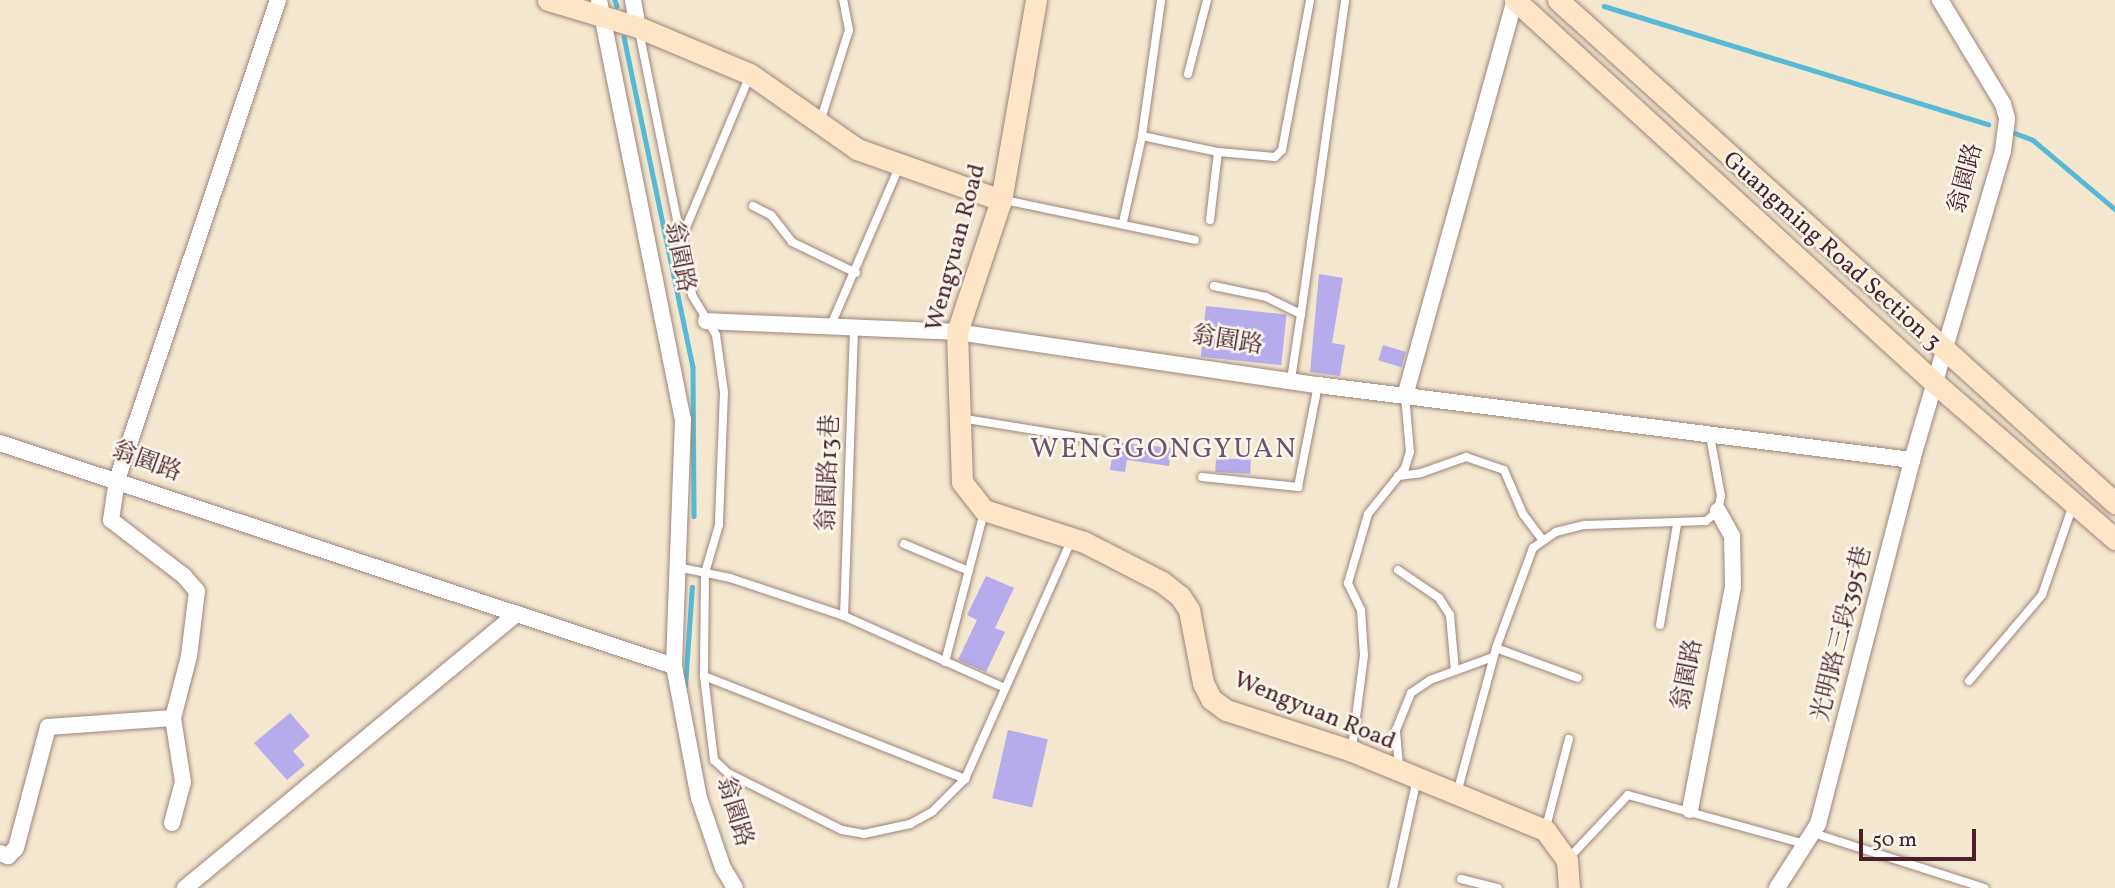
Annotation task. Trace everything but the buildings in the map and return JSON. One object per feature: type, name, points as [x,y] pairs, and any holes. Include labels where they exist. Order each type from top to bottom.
[{"type":"street","points":[[172,823],[183,782],[173,719],[189,656],[197,592],[184,576],[111,520],[117,480],[278,0]]},
{"type":"street","points":[[548,0],[601,9],[750,74],[857,149],[1001,200]]},
{"type":"street","points":[[633,0],[638,27]]},
{"type":"street","name":"Wengyuan Road","points":[[1037,0],[1001,200],[957,332],[957,418],[962,482],[984,510],[1072,538],[1162,582],[1180,596],[1189,610],[1203,682],[1212,699],[1226,710],[1352,751],[1545,830]]},
{"type":"street","points":[[1405,396],[1515,0]]},
{"type":"street","name":"Guangming Road Section 3","points":[[1515,0],[1936,384],[2115,539]]},
{"type":"street","name":"Guangming Road Section 3","points":[[1558,0],[1945,346],[2115,503]]},
{"type":"street","name":"翁園路","points":[[1936,384],[2003,151],[2007,118],[2003,104],[1940,0]]},
{"type":"street","name":"翁園路","points":[[601,9],[683,419],[674,666],[699,798],[723,868],[735,888]]},
{"type":"street","name":"翁園路","points":[[706,321],[831,325],[854,330],[957,332],[1318,385],[1710,436]]},
{"type":"street","name":"光明路三段395巷","points":[[1777,888],[1809,839],[1912,460],[1936,384]]},
{"type":"street","points":[[1710,436],[1912,460]]},
{"type":"street","name":"翁園路","points":[[0,443],[674,666]]},
{"type":"street","name":"翁園路","points":[[1690,810],[1733,587],[1732,536],[1718,511]]},
{"type":"street","points":[[185,888],[516,614]]},
{"type":"street","points":[[0,853],[8,856],[16,849],[47,727],[173,719]]},
{"type":"street","points":[[1545,830],[1567,860],[1569,888]]},
{"type":"lane","points":[[820,122],[849,30],[843,0]]},
{"type":"lane","points":[[1124,222],[1142,136],[1161,0]]},
{"type":"lane","points":[[1188,74],[1207,0]]},
{"type":"lane","points":[[1142,136],[1266,159],[1282,150],[1310,0]]},
{"type":"lane","points":[[1291,379],[1345,0]]},
{"type":"lane","points":[[638,27],[683,234],[692,295],[716,335],[724,392],[719,525],[705,573],[704,676],[714,760],[728,773],[842,830],[864,834],[909,824],[933,811],[965,779],[1072,538]]},
{"type":"lane","name":"翁園路","points":[[683,234],[750,74]]},
{"type":"lane","points":[[1210,220],[1219,152]]},
{"type":"lane","points":[[831,325],[856,272],[899,166]]},
{"type":"lane","points":[[1001,200],[1124,222],[1195,240]]},
{"type":"lane","points":[[753,206],[771,215],[792,242],[856,272]]},
{"type":"lane","points":[[1214,286],[1266,297],[1301,314]]},
{"type":"lane","name":"翁園路13巷","points":[[844,616],[854,330]]},
{"type":"lane","points":[[1202,477],[1297,487],[1318,385]]},
{"type":"lane","points":[[1352,751],[1364,656],[1361,610],[1348,583],[1350,567],[1368,514],[1398,476],[1410,452],[1405,396]]},
{"type":"lane","points":[[957,418],[1102,441]]},
{"type":"lane","name":"翁園路","points":[[1710,436],[1721,496],[1718,511]]},
{"type":"lane","points":[[1398,476],[1466,457],[1504,470],[1523,514],[1542,539]]},
{"type":"lane","points":[[1969,681],[2042,595],[2074,502]]},
{"type":"lane","points":[[946,662],[984,510]]},
{"type":"lane","points":[[1457,793],[1494,653],[1526,562],[1542,539],[1586,525],[1706,521],[1718,511]]},
{"type":"lane","points":[[1660,625],[1677,524]]},
{"type":"lane","points":[[904,544],[969,571]]},
{"type":"lane","points":[[677,567],[705,573],[844,616],[1005,688]]},
{"type":"lane","points":[[1398,570],[1439,598],[1450,615],[1455,671]]},
{"type":"lane","points":[[1393,888],[1410,777],[1396,754],[1396,730],[1403,706],[1418,686],[1494,653],[1578,678]]},
{"type":"lane","points":[[704,676],[965,779]]},
{"type":"lane","points":[[1545,830],[1569,739]]},
{"type":"lane","points":[[1567,860],[1628,795],[1809,839],[1984,888]]},
{"type":"lane","points":[[1461,879],[1498,888]]},
{"type":"waterway","points":[[615,0],[617,6]]},
{"type":"waterway","points":[[1604,6],[1988,124]]},
{"type":"waterway","points":[[624,37],[693,367],[694,516]]},
{"type":"waterway","points":[[2015,133],[2033,140],[2115,209]]},
{"type":"waterway","points":[[685,686],[692,587]]},
{"type":"district","name":"WENGGONGYUAN","points":[[1164,450]]}]
